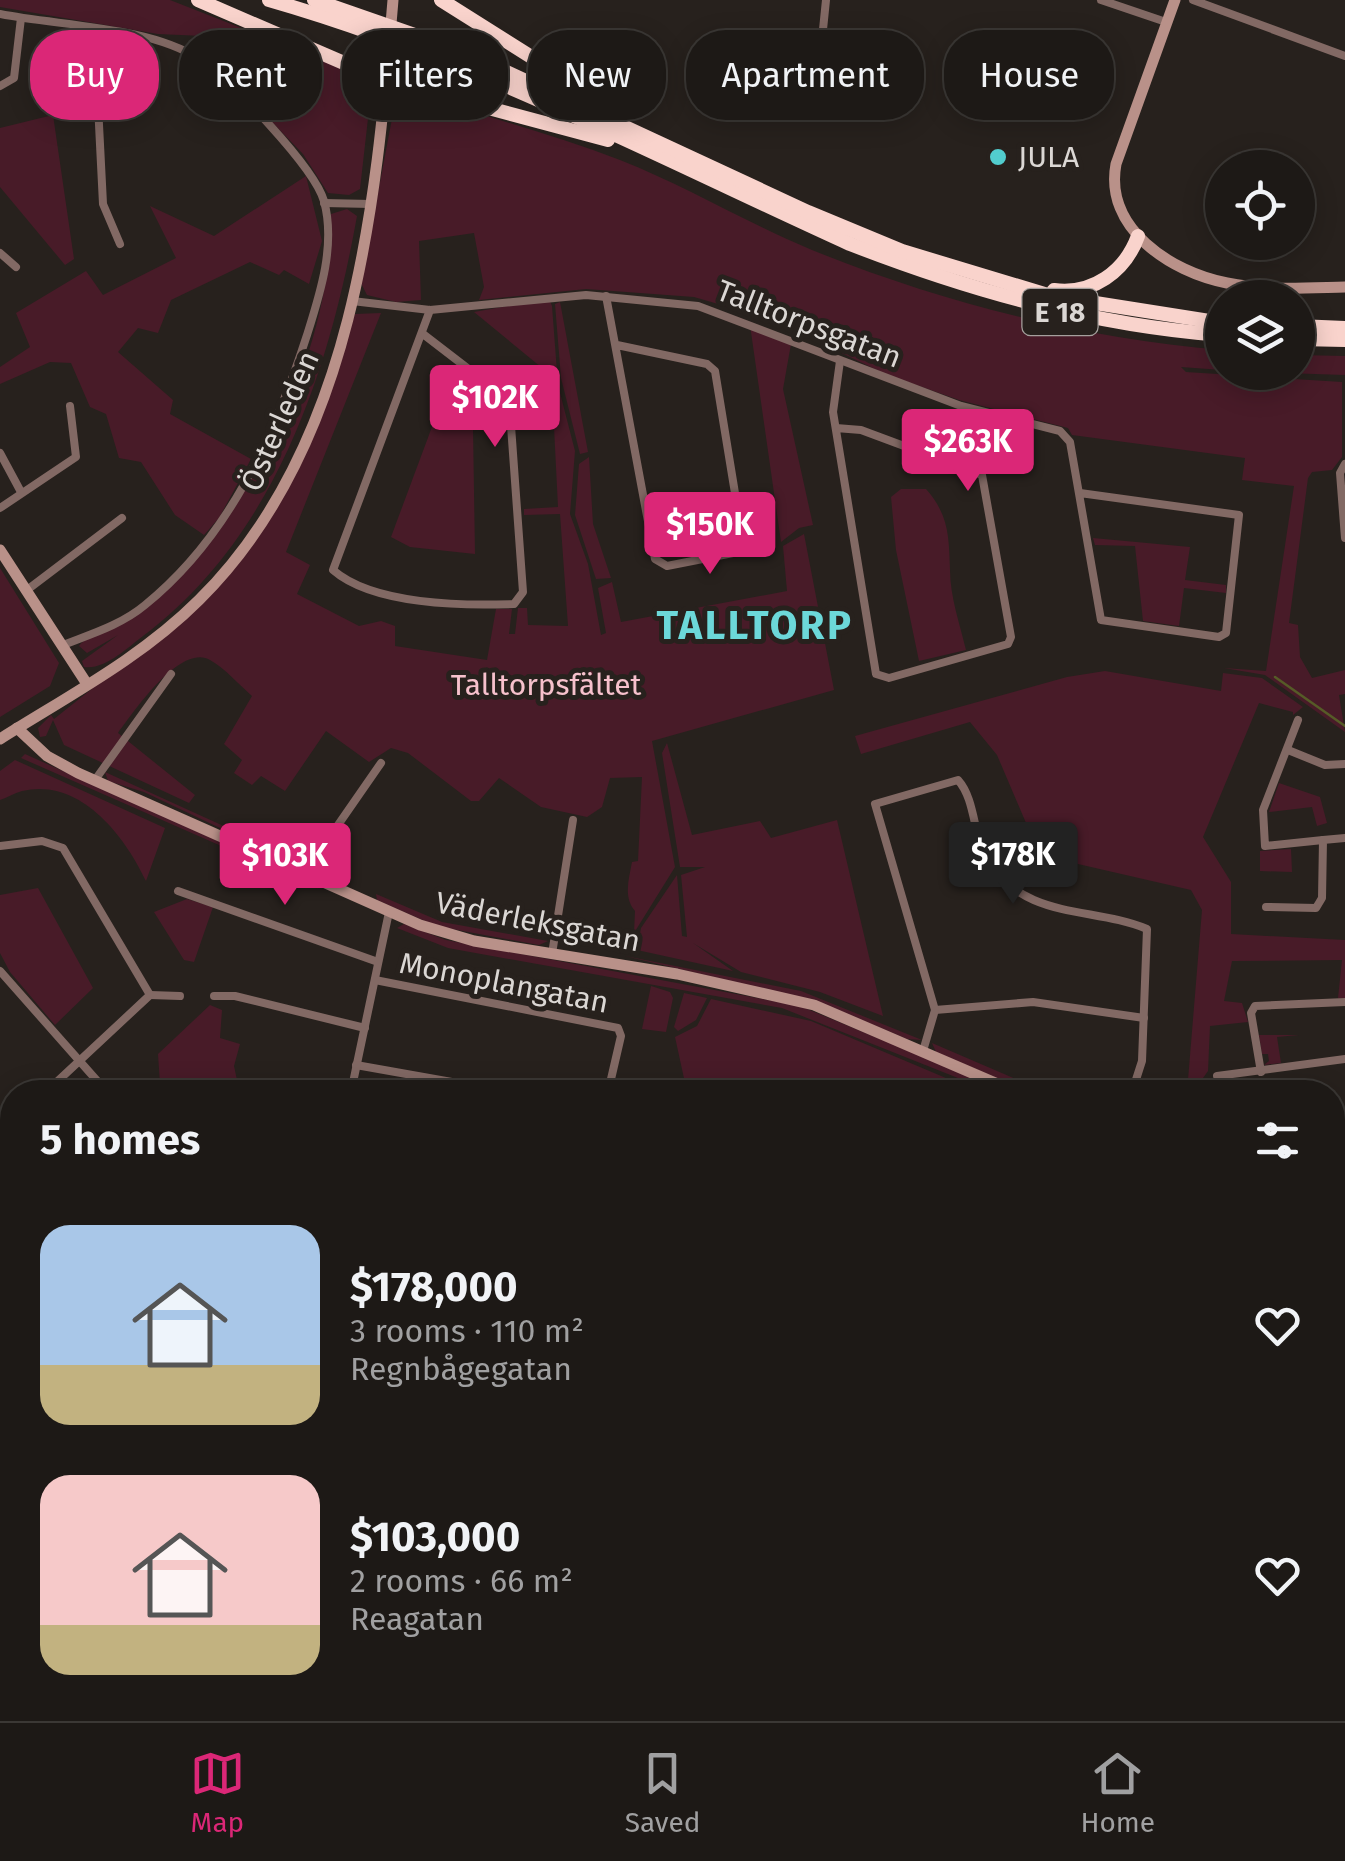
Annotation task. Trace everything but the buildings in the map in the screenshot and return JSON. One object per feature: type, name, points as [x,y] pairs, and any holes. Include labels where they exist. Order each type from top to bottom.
[{"type":"highway","name":"E 18","points":[[198,0],[342,61]]},
{"type":"highway","name":"E 18","points":[[269,0],[407,43],[850,244],[966,286],[1112,322],[1205,333]]},
{"type":"highway","name":"E 18","points":[[314,0],[462,50],[838,226],[966,272],[1062,299],[1205,320]]},
{"type":"highway","name":"E 18","points":[[441,0],[625,116],[628,126]]},
{"type":"highway","name":"E 18","points":[[508,111],[564,126],[639,154],[652,152]]},
{"type":"highway","name":"E 18","points":[[966,272],[977,270],[1052,290],[1080,290],[1115,271],[1138,236]]},
{"type":"highway","points":[[1315,327],[1345,328]]},
{"type":"highway","points":[[1315,339],[1345,340]]},
{"type":"street","name":"Österleden","points":[[391,30],[393,0]]},
{"type":"street","points":[[823,30],[826,0]]},
{"type":"street","points":[[1102,0],[1166,22]]},
{"type":"street","points":[[1174,0],[1114,174],[1116,204],[1138,236],[1173,261],[1227,283],[1345,287]]},
{"type":"street","points":[[1193,0],[1345,56]]},
{"type":"street","points":[[0,14],[90,30]]},
{"type":"street","points":[[0,86],[14,78],[21,18]]},
{"type":"street","points":[[63,645],[145,605],[212,536],[252,474],[276,424],[312,321],[327,259],[324,204],[301,164],[220,74],[174,46],[159,43]]},
{"type":"street","points":[[98,120],[102,204],[120,244]]},
{"type":"street","name":"Österleden","points":[[0,738],[164,632],[248,544],[303,442],[341,346],[371,204],[382,120]]},
{"type":"street","points":[[324,204],[371,204]]},
{"type":"street","points":[[0,253],[16,266]]},
{"type":"street","name":"Talltorpsgatan","points":[[352,301],[430,310],[552,295],[606,296],[698,306],[756,324],[840,361],[961,406],[1066,434],[1080,493]]},
{"type":"street","points":[[606,296],[657,562],[668,566],[738,552],[743,542],[715,372],[707,364],[617,345]]},
{"type":"street","points":[[424,334],[507,404],[512,419],[522,597],[514,604],[435,605],[384,593],[335,573],[338,552],[430,310]]},
{"type":"street","points":[[836,428],[862,430],[982,475],[1011,636],[1008,644],[883,678],[876,674],[836,428],[832,399],[840,361]]},
{"type":"street","points":[[0,508],[76,457],[70,406]]},
{"type":"street","points":[[0,453],[20,492]]},
{"type":"street","points":[[1345,464],[1340,473],[1345,538]]},
{"type":"street","points":[[1080,493],[1240,515],[1226,633],[1219,637],[1101,620],[1080,493]]},
{"type":"street","points":[[28,590],[122,518]]},
{"type":"street","points":[[0,550],[87,684]]},
{"type":"street","points":[[95,780],[172,674]]},
{"type":"street","points":[[1298,720],[1264,810],[1264,846],[1345,838]]},
{"type":"street","name":"Väderleksgatan","points":[[17,728],[47,756],[95,780],[443,934],[677,974],[814,1005],[989,1080]]},
{"type":"street","points":[[1288,750],[1325,765],[1345,764]]},
{"type":"street","points":[[304,874],[381,763]]},
{"type":"street","points":[[923,1051],[935,1010],[875,804],[958,780],[983,851],[998,873],[1050,908],[1144,926],[1148,934],[1142,1061],[1136,1080]]},
{"type":"street","points":[[552,954],[573,820]]},
{"type":"street","points":[[1266,907],[1316,908],[1320,903],[1323,840]]},
{"type":"street","points":[[0,846],[42,841],[63,848],[150,995]]},
{"type":"street","points":[[178,891],[378,962]]},
{"type":"street","points":[[353,1080],[389,912]]},
{"type":"street","points":[[0,971],[97,1080]]},
{"type":"street","name":"Monoplangatan","points":[[375,980],[618,1028],[620,1036],[611,1080]]},
{"type":"street","points":[[60,1080],[150,995],[180,996]]},
{"type":"street","points":[[214,996],[235,996],[365,1028]]},
{"type":"street","points":[[935,1010],[1033,1002],[1144,1018]]},
{"type":"street","points":[[1260,1072],[1251,1013],[1255,1006],[1345,1002]]},
{"type":"street","points":[[1218,1076],[1345,1059]]},
{"type":"street","points":[[356,1065],[423,1080]]},
{"type":"green space","points":[[0,0],[170,0],[246,30],[179,30],[179,35],[159,34],[159,30],[135,30],[0,7]]},
{"type":"green space","points":[[322,60],[342,68],[342,120],[368,120],[360,189],[349,195],[328,193],[303,154],[270,120],[322,120]]},
{"type":"green space","points":[[33,120],[54,120],[74,259],[65,265],[0,187],[0,128]]},
{"type":"green space","points":[[392,120],[500,120],[620,160],[812,250],[912,286],[1065,327],[1205,348],[1205,369],[1181,367],[1186,372],[1205,373],[1205,390],[1315,390],[1315,380],[1342,382],[1342,457],[1332,470],[1312,472],[1308,478],[1289,623],[1298,625],[1300,657],[1312,678],[1345,670],[1345,694],[1339,695],[1345,732],[1265,675],[1224,668],[1266,671],[1294,486],[1242,480],[1245,458],[1072,435],[1068,428],[959,400],[885,374],[774,320],[694,297],[586,289],[479,300],[484,287],[474,233],[419,241],[421,300],[396,302],[367,295],[361,283]]},
{"type":"green space","points":[[306,176],[322,241],[309,284],[284,270],[279,275],[250,262],[171,300],[158,333],[138,328],[118,352],[173,400],[170,414],[251,459],[219,518],[204,535],[175,515],[141,462],[119,458],[106,414],[90,407],[71,363],[50,362],[0,384],[0,367],[30,347],[16,313],[86,271],[103,295],[176,258],[150,206],[214,236]]},
{"type":"green space","points":[[347,209],[357,216],[330,334],[289,447],[261,501],[228,551],[189,596],[115,657],[100,665],[84,667],[82,661],[118,635],[87,653],[79,646],[156,599],[225,517],[254,471],[301,373],[317,321],[328,268],[331,214]]},
{"type":"green space","name":"Talltorpsfältet","points":[[550,301],[552,306],[558,385],[575,451],[570,514],[588,564],[601,635],[606,633],[598,588],[612,582],[621,622],[787,591],[783,546],[804,534],[834,690],[652,741],[675,867],[634,933],[635,911],[628,888],[632,862],[638,861],[642,777],[610,778],[602,807],[587,817],[541,807],[499,778],[479,801],[471,801],[408,753],[391,748],[369,762],[326,731],[285,791],[261,776],[252,785],[234,773],[242,760],[224,744],[252,696],[216,663],[198,657],[185,661],[158,683],[118,733],[195,795],[189,803],[64,745],[53,720],[46,736],[40,737],[38,728],[51,715],[54,719],[211,594],[239,563],[264,528],[355,314],[381,313],[286,552],[310,565],[297,594],[359,626],[381,621],[395,626],[395,646],[487,660],[496,609],[512,609],[509,634],[515,634],[518,608],[527,608],[528,625],[568,626],[560,514],[524,515],[524,509],[558,507],[553,407],[516,412],[513,402],[529,394],[547,372],[474,312]]},
{"type":"green space","points":[[560,302],[588,452],[580,454],[561,378],[555,304]]},
{"type":"green space","points":[[750,325],[791,344],[783,389],[813,525],[799,528],[781,542]]},
{"type":"green space","points":[[1315,355],[1345,356],[1345,375],[1315,374]]},
{"type":"green space","points":[[442,400],[473,428],[475,554],[410,547],[391,537]]},
{"type":"green space","points":[[589,457],[593,524],[611,578],[596,579],[575,515],[579,464]]},
{"type":"green space","points":[[901,489],[926,489],[943,517],[952,590],[966,650],[919,661],[896,550],[891,497]]},
{"type":"green space","points":[[1093,538],[1190,547],[1185,580],[1226,585],[1226,593],[1184,588],[1179,626],[1143,621],[1135,546],[1095,545]]},
{"type":"green space","points":[[0,568],[59,663],[50,686],[0,717]]},
{"type":"green space","points":[[1105,671],[1221,691],[1223,673],[1262,678],[1303,707],[1293,715],[1259,703],[1203,837],[1231,882],[1231,934],[1345,940],[1345,998],[1338,998],[1342,960],[1232,961],[1224,1001],[1242,1003],[1248,1022],[1210,1026],[1208,1071],[1202,1080],[1188,1080],[1202,910],[1191,890],[1078,864],[1051,853],[1032,837],[997,755],[970,722],[861,754],[855,736],[1067,677]]},
{"type":"green space","points":[[667,743],[692,835],[760,821],[771,838],[837,820],[883,1016],[820,992],[741,972],[693,943],[733,971],[637,950],[641,928],[677,875],[682,936],[687,937],[681,875],[705,867],[680,867],[662,753]]},
{"type":"green space","points":[[25,754],[301,878],[319,889],[21,758]]},
{"type":"green space","points":[[15,760],[165,828],[146,881],[113,829],[81,801],[43,789],[22,791],[0,800],[0,771]]},
{"type":"green space","points":[[105,772],[303,862],[296,864],[144,792],[108,781]]},
{"type":"green space","points":[[1279,783],[1320,797],[1327,823],[1317,826],[1312,807],[1269,812]]},
{"type":"green space","points":[[1291,849],[1292,872],[1260,871],[1260,851]]},
{"type":"green space","points":[[38,888],[93,988],[55,1025],[10,972],[0,953],[0,895]]},
{"type":"green space","points":[[376,894],[442,922],[548,941],[539,945],[436,926],[377,900]]},
{"type":"green space","points":[[187,899],[213,907],[194,962],[184,960],[154,912]]},
{"type":"green space","points":[[404,924],[446,940],[800,1006],[970,1076],[963,1080],[782,1008],[448,948],[397,928]]},
{"type":"green space","points":[[625,956],[801,991],[922,1040],[907,1039],[821,1003]]},
{"type":"green space","points":[[651,986],[670,992],[673,998],[666,1032],[642,1029]]},
{"type":"green space","points":[[684,993],[707,998],[696,1020],[678,1031],[674,1027]]},
{"type":"green space","points":[[711,999],[811,1021],[951,1080],[684,1080],[675,1037],[697,1026]]},
{"type":"green space","points":[[210,1005],[222,1010],[220,1038],[240,1044],[234,1066],[237,1080],[160,1080],[158,1054]]},
{"type":"green space","points":[[1259,1035],[1299,1035],[1277,1037],[1281,1063],[1264,1065],[1269,1061],[1268,1054],[1262,1054]]},
{"type":"green space","points":[[932,1043],[1018,1080],[1002,1080],[936,1052]]},
{"type":"waterway","points":[[1275,677],[1345,726]]},
{"type":"place","name":"JULA","points":[[998,157]]},
{"type":"district","name":"TALLTORP","points":[[755,626]]}]
